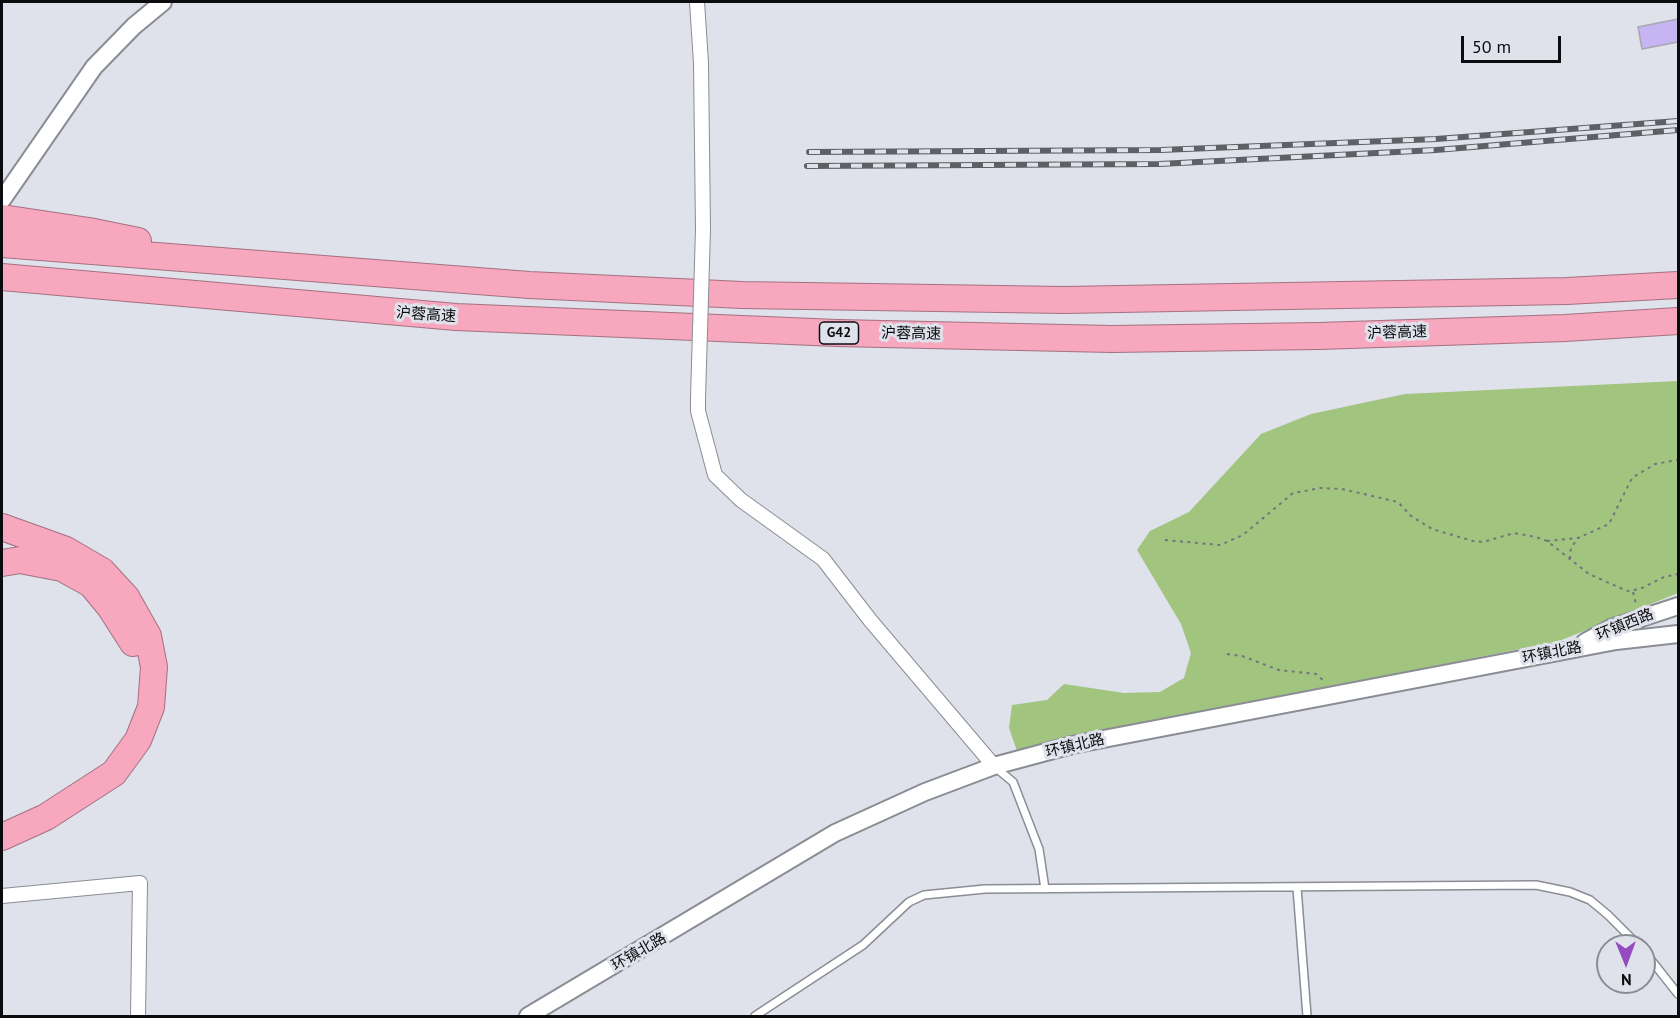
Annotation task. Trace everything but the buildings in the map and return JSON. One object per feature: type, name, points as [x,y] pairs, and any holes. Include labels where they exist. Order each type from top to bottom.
[{"type":"highway","points":[[4,212],[232,262]]},
{"type":"highway","points":[[2,244],[529,285],[742,296],[1064,300],[1556,292],[1678,285]]},
{"type":"highway","name":"沪蓉高速","points":[[2,277],[456,317],[837,333],[1170,338],[1565,328],[1678,321]]},
{"type":"highway","points":[[2,527],[66,550],[102,571],[126,597],[148,636],[154,667],[152,706],[138,740],[114,773],[46,817],[2,837]]},
{"type":"highway","points":[[2,563],[20,560],[62,568],[91,584],[132,640],[138,667],[135,703],[121,738],[94,769],[40,804],[2,820]]},
{"type":"street","points":[[4,212],[94,67],[134,26],[163,2]]},
{"type":"street","points":[[697,2],[701,63],[703,229],[698,411],[715,475],[741,500],[823,559],[870,620],[994,766]]},
{"type":"street","name":"环镇西路","points":[[1574,649],[1611,628],[1678,606]]},
{"type":"street","name":"环镇北路","points":[[528,1017],[835,833],[925,792],[994,766],[1072,745],[1574,649],[1678,634]]},
{"type":"street","points":[[2,896],[140,883],[138,1017]]},
{"type":"lane","points":[[994,766],[1013,782],[1040,849],[1045,889]]},
{"type":"lane","points":[[755,1017],[863,945],[909,902],[924,895],[984,889],[1536,885],[1569,892],[1590,900],[1627,934]]},
{"type":"lane","points":[[1297,888],[1307,1017]]},
{"type":"lane","points":[[1656,966],[1678,994]]},
{"type":"path","points":[[1165,540],[1206,545],[1230,542],[1252,528],[1293,493],[1321,488],[1362,492],[1398,502],[1411,516],[1432,529],[1473,542],[1483,542],[1514,533],[1547,541],[1578,538],[1610,524],[1632,478],[1655,464],[1678,460]]},
{"type":"path","points":[[1570,559],[1571,548],[1578,538]]},
{"type":"path","points":[[1547,541],[1589,574],[1627,591],[1640,589],[1664,577],[1678,574]]},
{"type":"path","points":[[1227,654],[1242,656],[1279,670],[1316,674],[1329,686],[1332,695]]},
{"type":"green space","points":[[1678,381],[1678,593],[1559,641],[1017,751],[1009,728],[1012,705],[1047,700],[1064,684],[1124,693],[1160,692],[1184,678],[1191,653],[1181,624],[1137,550],[1150,531],[1189,512],[1261,434],[1311,414],[1405,394]]},
{"type":"railway","points":[[809,152],[1161,150],[1436,139],[1678,121]]},
{"type":"railway","points":[[807,166],[1159,164],[1436,150],[1678,130]]}]
